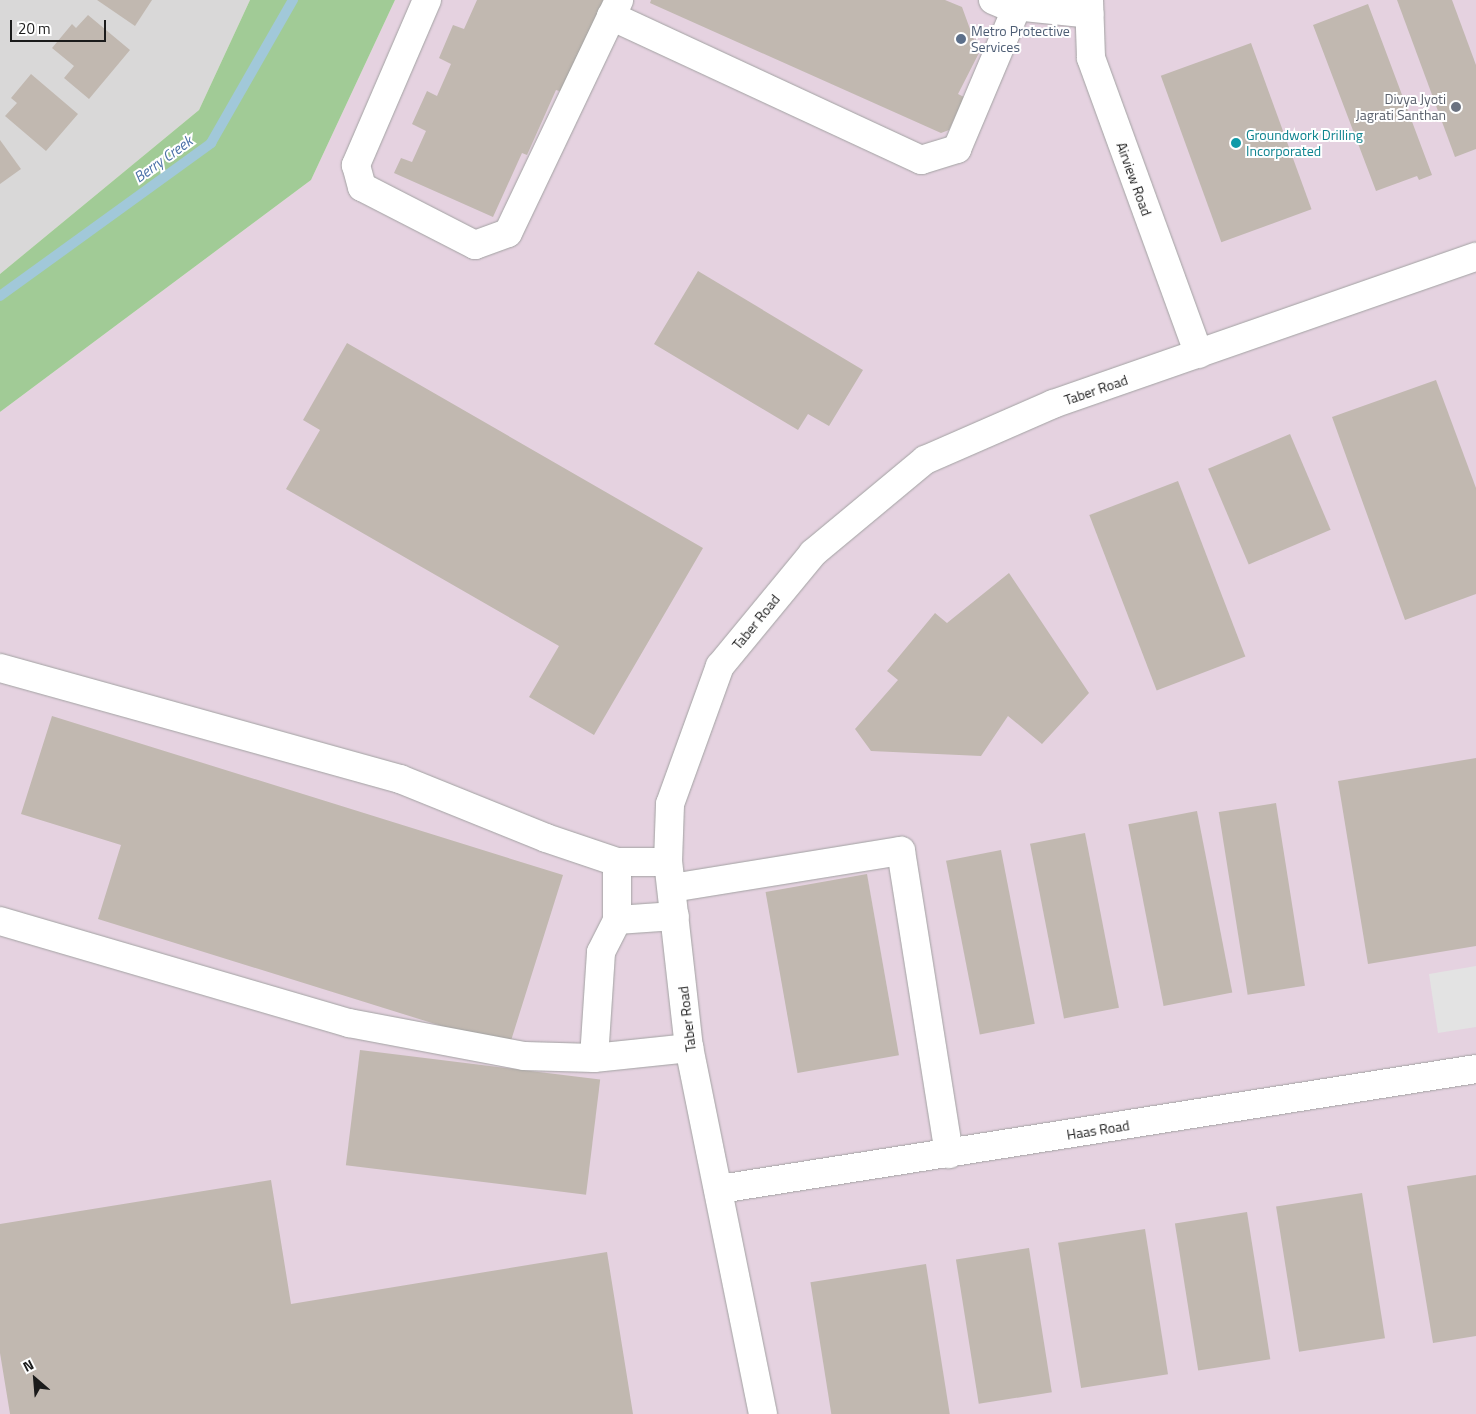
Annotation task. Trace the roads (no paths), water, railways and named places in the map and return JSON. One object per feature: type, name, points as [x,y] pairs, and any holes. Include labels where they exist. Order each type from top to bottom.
[{"type":"street","points":[[427,0],[356,165],[362,187],[475,245],[508,233],[615,8],[921,160],[957,149],[1005,3],[1089,7]]},
{"type":"street","name":"Airview Road","points":[[1089,7],[1091,58],[1199,354]]},
{"type":"street","name":"Taber Road","points":[[763,1414],[720,1189],[689,1048],[670,875],[670,804],[720,666],[813,553],[925,460],[1053,404],[1476,257]]},
{"type":"street","points":[[0,668],[400,779],[546,838],[617,862],[670,875],[900,851],[949,1154]]},
{"type":"street","points":[[594,1058],[601,952],[617,920],[617,862]]},
{"type":"street","points":[[617,920],[675,916]]},
{"type":"street","points":[[0,921],[349,1023],[524,1056],[594,1058],[689,1048]]},
{"type":"street","name":"Haas Road","points":[[720,1189],[1476,1069]]},
{"type":"waterway","name":"Berry Creek","points":[[0,296],[211,143],[293,0]]},
{"type":"place","name":"Metro Protective Services","points":[[961,39]]},
{"type":"place","name":"Divya Jyoti Jagrati Santhan","points":[[1456,107]]},
{"type":"place","name":"Groundwork Drilling Incorporated","points":[[1236,143]]}]
